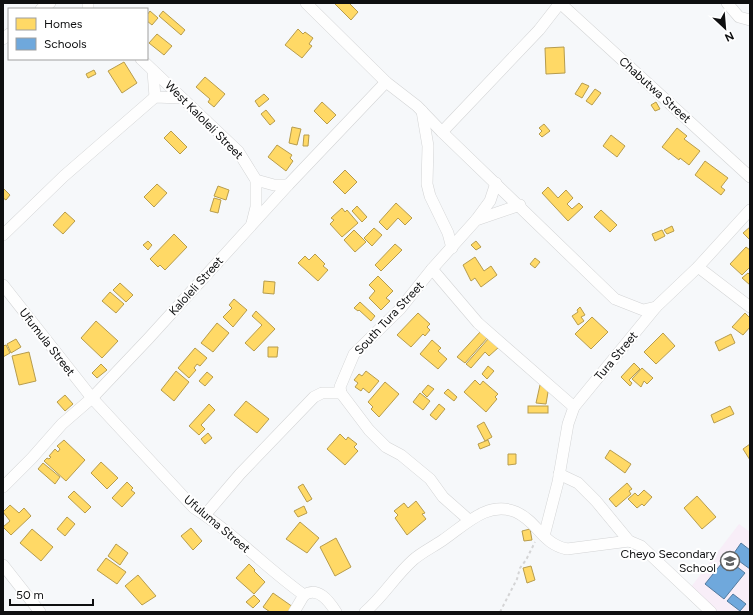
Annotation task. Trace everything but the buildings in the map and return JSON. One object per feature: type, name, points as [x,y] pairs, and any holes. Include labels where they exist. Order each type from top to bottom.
[{"type":"street","points":[[306,3],[386,82],[404,94],[422,111],[615,299],[643,310],[656,307]]},
{"type":"street","points":[[442,132],[539,30],[560,3]]},
{"type":"street","name":"Chabutwa Street","points":[[560,3],[750,177]]},
{"type":"street","points":[[727,3],[739,17],[750,20]]},
{"type":"street","name":"West Kaloleli Street","points":[[142,60],[180,98],[238,151],[256,180]]},
{"type":"street","points":[[153,71],[154,98]]},
{"type":"street","name":"Kaloleli Street","points":[[3,487],[32,458],[62,424],[92,398],[148,339],[288,185],[386,82]]},
{"type":"street","points":[[3,235],[64,176],[154,98],[180,98]]},
{"type":"street","points":[[422,111],[428,146],[427,184],[430,196],[448,233],[452,248]]},
{"type":"street","points":[[252,224],[256,207],[256,180],[274,185],[288,185]]},
{"type":"street","name":"South Tura Street","points":[[341,394],[340,387],[354,354],[400,309],[432,269],[476,220],[490,200],[496,183]]},
{"type":"street","points":[[476,220],[520,206]]},
{"type":"street","name":"Tura Street","points":[[542,534],[554,500],[568,424],[574,407],[656,307],[698,267],[750,210]]},
{"type":"street","points":[[698,267],[750,307]]},
{"type":"street","points":[[432,269],[478,323],[574,407]]},
{"type":"street","name":"Ufumula Street","points":[[3,285],[92,398]]},
{"type":"street","points":[[205,515],[240,474],[314,396],[322,393],[341,394],[373,434],[386,447],[401,455],[426,475],[443,497],[469,520]]},
{"type":"street","name":"Ufuluma Street","points":[[92,398],[194,508],[205,515],[304,595]]},
{"type":"street","points":[[559,474],[578,483],[596,501],[629,541],[641,546],[711,612]]},
{"type":"street","points":[[365,612],[413,560],[469,520],[490,511],[502,508],[517,513],[542,534],[550,544],[567,549],[629,541]]},
{"type":"street","points":[[3,565],[40,612]]},
{"type":"street","points":[[294,612],[304,595],[313,592],[323,595],[336,612]]},
{"type":"path","points":[[500,612],[517,579],[520,568],[542,534]]},
{"type":"shaded area","name":"Cheyo Secondary School","points":[[739,524],[750,532],[750,612],[717,612],[688,591]]},
{"type":"place","name":"Cheyo Secondary School","points":[[730,561]]}]
